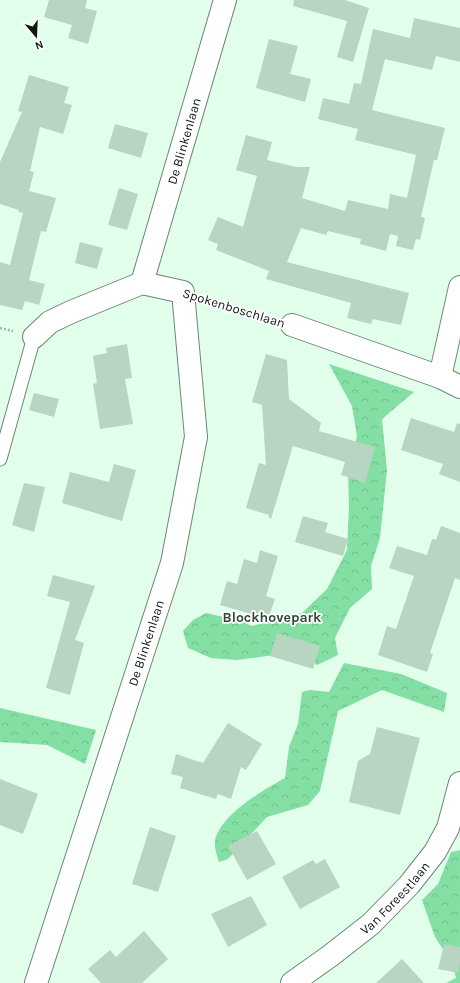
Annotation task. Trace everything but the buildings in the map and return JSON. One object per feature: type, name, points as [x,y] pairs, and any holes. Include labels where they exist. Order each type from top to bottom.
[{"type":"street","name":"De Blinkenlaan","points":[[142,283],[225,0]]},
{"type":"street","name":"Spokenboschlaan","points":[[142,283],[183,292]]},
{"type":"street","points":[[34,337],[50,322],[142,283]]},
{"type":"street","points":[[440,377],[460,287]]},
{"type":"street","name":"De Blinkenlaan","points":[[36,983],[172,563],[196,437],[183,292]]},
{"type":"street","name":"Spokenboschlaan","points":[[292,325],[440,377],[460,387]]},
{"type":"street","name":"Van Foreestlaan","points":[[292,983],[371,924],[409,885],[435,852],[445,834],[460,783]]},
{"type":"lane","points":[[0,459],[34,337]]},
{"type":"path","name":"Spokenboschlaan","points":[[183,292],[292,325]]},
{"type":"green space","points":[[329,364],[414,392],[382,419],[387,470],[380,538],[371,566],[372,589],[350,608],[335,638],[338,655],[317,665],[297,654],[237,660],[211,658],[188,648],[183,631],[193,620],[206,613],[241,621],[252,626],[302,613],[327,589],[347,550],[349,506],[348,470],[357,436],[352,406]]},
{"type":"green space","points":[[344,663],[401,674],[447,693],[444,712],[382,690],[338,711],[320,791],[308,805],[267,817],[228,859],[219,862],[215,849],[215,841],[225,822],[244,804],[265,789],[285,778],[289,747],[298,724],[302,692],[310,690],[329,692]]},
{"type":"green space","points":[[0,708],[96,730],[85,764],[47,745],[0,742]]},
{"type":"green space","points":[[460,850],[460,983],[446,983],[456,978],[453,965],[435,937],[422,900],[438,884],[451,852]]},
{"type":"district","name":"Blockhovepark","points":[[272,617]]}]
